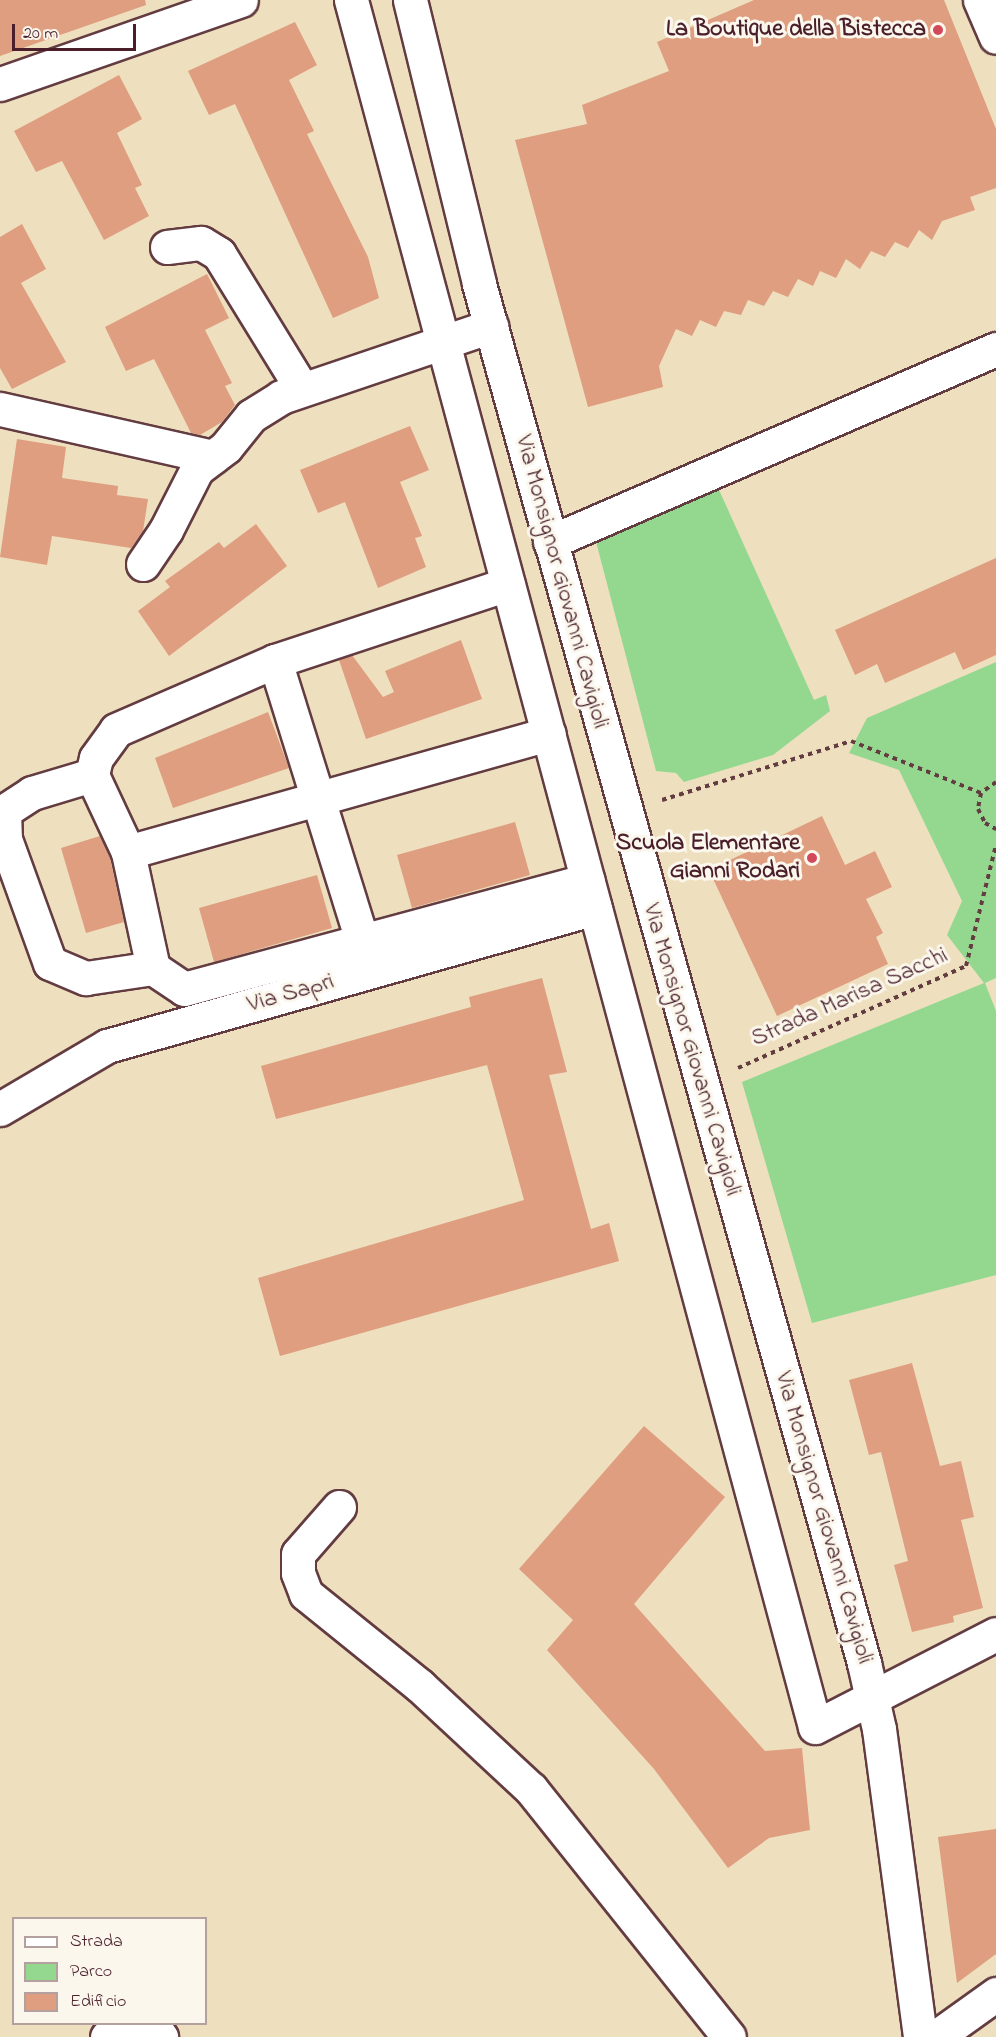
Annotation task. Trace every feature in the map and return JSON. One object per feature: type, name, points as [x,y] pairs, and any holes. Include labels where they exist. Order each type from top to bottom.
[{"type":"street","points":[[0,84],[241,0]]},
{"type":"street","points":[[351,0],[815,1727],[996,1634]]},
{"type":"street","name":"Via Monsignor Giovanni Cavigioli","points":[[410,0],[491,326],[873,1697],[920,2037]]},
{"type":"street","points":[[980,0],[996,37]]},
{"type":"street","points":[[167,248],[201,243],[219,254],[302,389]]},
{"type":"street","points":[[142,564],[166,530],[196,469],[213,457],[251,416],[302,389],[491,326]]},
{"type":"street","points":[[550,542],[996,349]]},
{"type":"street","points":[[0,409],[213,457]]},
{"type":"street","points":[[153,968],[128,852],[92,775],[96,758],[116,730],[274,661],[508,584]]},
{"type":"street","points":[[274,661],[362,940]]},
{"type":"street","points":[[128,852],[549,734]]},
{"type":"street","points":[[92,775],[32,793],[4,811],[5,839],[50,963],[86,978],[153,968],[184,989],[362,940],[592,894]]},
{"type":"street","name":"Via Sapri","points":[[0,1109],[107,1046],[592,894]]},
{"type":"street","points":[[339,1507],[298,1554],[298,1573],[306,1594],[420,1686],[531,1789],[729,2037]]},
{"type":"street","points":[[936,2037],[996,1995]]},
{"type":"street","points":[[107,2037],[144,2026],[156,2030],[161,2037]]},
{"type":"path","points":[[661,800],[851,741],[981,793]]},
{"type":"path","points":[[981,793],[996,782]]},
{"type":"path","points":[[981,793],[981,817],[996,830]]},
{"type":"path","name":"Strada Marisa Sacchi","points":[[734,1070],[966,966],[996,845]]},
{"type":"green space","points":[[715,481],[814,700],[826,695],[830,711],[773,755],[684,782],[676,773],[656,771],[594,534]]},
{"type":"green space","points":[[996,662],[996,978],[985,983],[996,1011],[996,1275],[812,1323],[742,1082],[984,983],[947,935],[962,901],[899,770],[849,753],[867,718]]},
{"type":"building","points":[[0,0],[145,0],[146,5],[0,56]]},
{"type":"building","points":[[754,0],[944,0],[996,129],[996,188],[970,197],[975,210],[942,221],[932,240],[919,230],[908,248],[895,242],[885,257],[871,251],[860,269],[846,259],[836,278],[820,271],[813,286],[798,279],[788,297],[773,291],[764,306],[748,300],[741,315],[724,311],[716,327],[700,320],[692,336],[676,329],[659,366],[663,387],[588,407],[515,140],[587,124],[582,105],[669,71],[657,42]]},
{"type":"building","points":[[295,22],[317,65],[289,80],[314,131],[307,134],[368,257],[379,298],[333,318],[235,104],[209,115],[188,71]]},
{"type":"building","points":[[119,75],[142,119],[117,133],[142,185],[135,188],[149,216],[104,240],[62,161],[36,172],[14,131]]},
{"type":"building","points":[[22,224],[46,269],[21,283],[66,362],[12,389],[0,368],[0,237]]},
{"type":"building","points":[[207,274],[229,318],[205,330],[232,383],[225,386],[235,405],[222,422],[200,435],[191,433],[154,359],[126,371],[105,327]]},
{"type":"building","points":[[410,426],[429,470],[400,482],[422,536],[415,538],[426,567],[378,588],[345,502],[318,513],[300,470]]},
{"type":"building","points":[[17,439],[66,447],[62,478],[118,486],[117,495],[148,499],[143,531],[131,548],[52,536],[47,565],[0,557]]},
{"type":"building","points":[[256,524],[287,566],[169,656],[138,611],[170,587],[165,581],[219,542],[224,548]]},
{"type":"building","points":[[996,558],[996,655],[963,670],[955,652],[885,683],[877,664],[855,675],[835,630]]},
{"type":"building","points":[[461,640],[482,699],[366,739],[339,660],[352,655],[383,697],[394,692],[385,671]]},
{"type":"building","points":[[268,712],[289,768],[173,808],[155,758]]},
{"type":"building","points":[[822,816],[845,865],[875,851],[892,887],[866,899],[883,933],[876,937],[888,964],[777,1016],[709,870]]},
{"type":"building","points":[[515,822],[530,875],[412,908],[397,855]]},
{"type":"building","points":[[100,836],[110,858],[124,922],[86,933],[61,848]]},
{"type":"building","points":[[317,875],[332,928],[214,962],[199,908]]},
{"type":"building","points":[[542,978],[567,1072],[549,1075],[591,1229],[609,1223],[619,1261],[280,1356],[258,1278],[524,1200],[487,1065],[276,1119],[261,1066],[471,1007],[469,997]]},
{"type":"building","points":[[912,1363],[940,1466],[961,1461],[974,1517],[961,1520],[983,1608],[953,1616],[954,1622],[912,1632],[894,1565],[908,1561],[881,1452],[869,1455],[849,1380]]},
{"type":"building","points":[[644,1426],[725,1497],[634,1604],[765,1751],[802,1748],[810,1830],[769,1838],[728,1868],[654,1769],[547,1650],[573,1620],[519,1569]]},
{"type":"building","points":[[996,1829],[996,1954],[957,1983],[938,1837]]},
{"type":"place","name":"La Boutique della Bistecca","points":[[938,30]]},
{"type":"place","name":"Scuola Elementare Gianni Rodari","points":[[812,858]]}]
